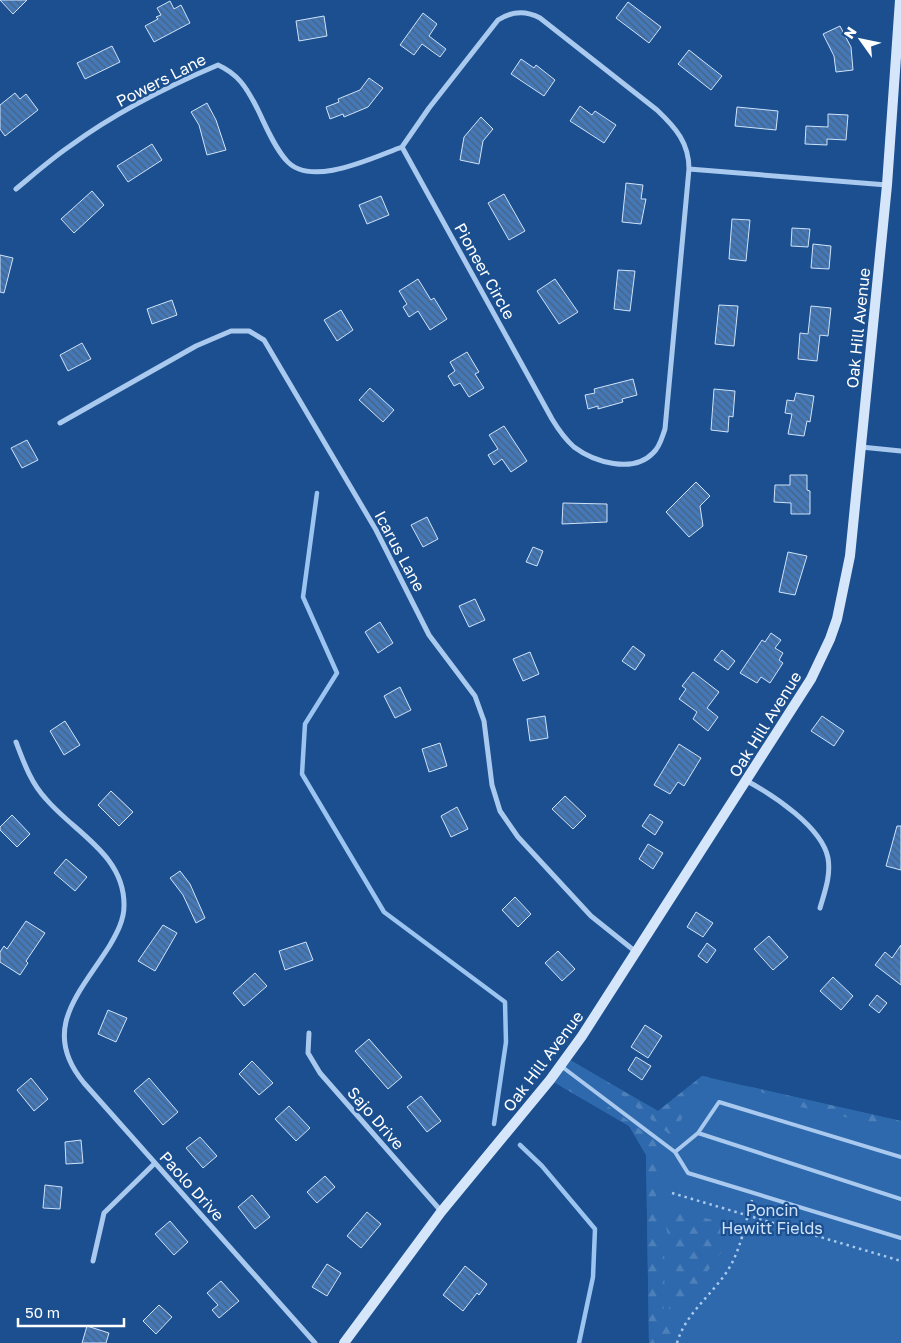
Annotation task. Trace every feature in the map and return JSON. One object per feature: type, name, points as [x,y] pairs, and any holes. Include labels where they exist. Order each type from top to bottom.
[{"type":"main road","name":"Oak Hill Avenue","points":[[344,1343],[442,1212],[561,1066],[637,953],[797,703],[830,639],[847,576],[887,185],[900,0]]},
{"type":"street","name":"Pioneer Circle","points":[[522,12],[540,18],[658,110],[672,124],[686,145],[689,169],[665,429],[660,444],[653,454],[643,461],[615,464],[586,455],[573,446],[552,419],[402,148],[429,108],[494,25],[510,14],[522,12]]},
{"type":"street","name":"Powers Lane","points":[[16,189],[69,146],[105,122],[186,78],[218,65],[242,81],[273,141],[286,161],[296,168],[324,172],[402,148]]},
{"type":"street","points":[[689,169],[887,185]]},
{"type":"street","name":"Icarus Lane","points":[[60,423],[196,346],[231,331],[249,331],[264,340],[372,522],[429,634],[475,696],[484,721],[492,785],[500,811],[518,837],[591,916],[637,953]]},
{"type":"street","points":[[861,447],[901,450]]},
{"type":"street","name":"Paolo Drive","points":[[16,742],[30,776],[40,792],[108,858],[117,871],[123,887],[124,908],[119,927],[72,1004],[66,1020],[63,1039],[67,1059],[78,1076],[315,1343]]},
{"type":"street","points":[[747,781],[788,807],[825,848],[829,871],[820,908]]},
{"type":"street","name":"Sajo Drive","points":[[309,1033],[308,1053],[320,1073],[442,1212]]},
{"type":"street","points":[[92,1261],[104,1213],[155,1163]]},
{"type":"lane","points":[[561,1066],[675,1152],[688,1173],[901,1238]]},
{"type":"lane","points":[[675,1152],[698,1133],[719,1102],[901,1157]]},
{"type":"lane","points":[[698,1133],[901,1199]]},
{"type":"path","points":[[672,1193],[901,1261]]},
{"type":"path","points":[[677,1343],[691,1316],[727,1271],[736,1254],[754,1193]]},
{"type":"green space","name":"Poncin Hewitt Fields","points":[[567,1058],[658,1111],[702,1076],[901,1121],[901,1343],[649,1343],[646,1155],[629,1126],[550,1080]]},
{"type":"green space","points":[[702,1076],[709,1077],[679,1123],[687,1130],[677,1136],[669,1134],[602,1079],[658,1111]]},
{"type":"green space","points":[[572,1084],[585,1090],[662,1145],[659,1151],[664,1163],[658,1174],[656,1196],[665,1262],[663,1327],[666,1325],[676,1268],[667,1229],[667,1210],[679,1206],[698,1216],[724,1223],[733,1228],[723,1250],[674,1318],[675,1332],[667,1343],[649,1343],[646,1155],[629,1126],[562,1087]]},
{"type":"green space","points":[[747,1086],[901,1121],[901,1132],[884,1126],[792,1105]]},
{"type":"building","points":[[0,0],[27,0],[13,14]]},
{"type":"building","points":[[170,1],[174,9],[181,5],[190,23],[154,42],[145,26],[158,19],[156,17],[161,15],[157,8]]},
{"type":"building","points":[[628,2],[661,27],[649,43],[616,18]]},
{"type":"building","points":[[423,13],[437,24],[429,36],[446,49],[440,57],[422,44],[414,55],[400,45]]},
{"type":"building","points":[[324,16],[327,36],[299,41],[296,21]]},
{"type":"building","points":[[840,26],[851,47],[853,70],[836,72],[834,56],[823,34]]},
{"type":"building","points":[[112,46],[120,62],[85,79],[77,63]]},
{"type":"building","points":[[689,50],[722,76],[711,90],[678,64]]},
{"type":"building","points":[[521,59],[534,68],[536,65],[555,80],[544,96],[511,74]]},
{"type":"building","points":[[369,78],[383,88],[368,107],[344,117],[343,114],[330,119],[326,107],[339,102],[338,99],[360,90]]},
{"type":"building","points":[[15,93],[20,99],[26,94],[38,110],[5,136],[0,129],[0,105]]},
{"type":"building","points":[[207,103],[216,120],[226,150],[207,155],[199,125],[191,112]]},
{"type":"building","points":[[580,106],[592,115],[595,111],[616,125],[604,143],[570,121]]},
{"type":"building","points":[[737,107],[778,111],[776,130],[735,126]]},
{"type":"building","points":[[828,114],[848,115],[846,140],[827,139],[827,145],[805,144],[806,126],[828,127]]},
{"type":"building","points":[[481,117],[493,129],[483,141],[479,164],[460,160],[464,137]]},
{"type":"building","points":[[152,144],[162,160],[128,182],[117,166]]},
{"type":"building","points":[[626,183],[643,185],[641,199],[646,199],[641,224],[622,222]]},
{"type":"building","points":[[92,191],[104,205],[74,233],[61,219]]},
{"type":"building","points":[[504,194],[525,231],[509,240],[488,203]]},
{"type":"building","points":[[381,196],[389,215],[367,224],[359,205]]},
{"type":"building","points":[[732,219],[750,220],[746,261],[729,259]]},
{"type":"building","points":[[792,228],[810,229],[808,247],[791,246]]},
{"type":"building","points":[[813,244],[831,246],[829,269],[811,268]]},
{"type":"building","points":[[0,255],[13,258],[4,293],[0,292]]},
{"type":"building","points":[[618,270],[635,271],[630,311],[614,309]]},
{"type":"building","points":[[418,279],[431,300],[434,298],[447,319],[430,330],[418,311],[409,317],[403,307],[407,304],[399,291]]},
{"type":"building","points":[[555,279],[578,312],[559,324],[537,291]]},
{"type":"building","points":[[172,300],[177,315],[152,324],[147,309]]},
{"type":"building","points":[[719,305],[738,306],[734,346],[715,344]]},
{"type":"building","points":[[811,306],[831,308],[828,336],[820,335],[817,361],[798,359],[800,333],[808,334]]},
{"type":"building","points":[[341,310],[353,330],[337,341],[324,320]]},
{"type":"building","points":[[82,343],[91,359],[68,371],[60,355]]},
{"type":"building","points":[[467,352],[479,372],[475,374],[484,388],[469,397],[460,383],[454,386],[448,376],[455,371],[450,362]]},
{"type":"building","points":[[633,379],[637,395],[622,399],[623,402],[598,409],[598,406],[588,409],[585,395],[595,393],[594,389]]},
{"type":"building","points":[[370,388],[394,410],[383,422],[359,400]]},
{"type":"building","points":[[714,389],[735,391],[733,417],[729,416],[728,432],[711,430]]},
{"type":"building","points":[[796,393],[814,396],[810,422],[807,421],[804,436],[788,434],[792,414],[785,413],[787,400],[794,401]]},
{"type":"building","points":[[504,426],[527,461],[511,472],[502,459],[494,465],[488,455],[498,449],[489,435]]},
{"type":"building","points":[[27,440],[38,460],[22,468],[11,448]]},
{"type":"building","points":[[790,475],[807,475],[807,490],[810,491],[810,514],[791,514],[791,503],[774,502],[775,485],[790,485]]},
{"type":"building","points":[[696,482],[710,496],[700,506],[703,526],[689,537],[666,512]]},
{"type":"building","points":[[563,503],[607,504],[607,522],[562,524]]},
{"type":"building","points":[[427,517],[438,539],[423,547],[411,525]]},
{"type":"building","points":[[533,547],[543,551],[537,566],[526,562]]},
{"type":"building","points":[[788,552],[807,556],[795,595],[779,592]]},
{"type":"building","points":[[475,599],[485,620],[469,627],[459,606]]},
{"type":"building","points":[[380,622],[393,643],[378,653],[365,632]]},
{"type":"building","points":[[771,633],[781,640],[775,648],[783,653],[779,660],[783,663],[770,683],[761,677],[757,683],[740,673],[762,640],[765,642]]},
{"type":"building","points":[[633,646],[645,655],[635,670],[622,661]]},
{"type":"building","points":[[722,650],[735,661],[728,670],[714,660]]},
{"type":"building","points":[[530,652],[539,674],[523,681],[513,659]]},
{"type":"building","points":[[693,672],[719,692],[707,708],[718,717],[708,731],[693,719],[697,712],[679,699],[686,689],[682,686]]},
{"type":"building","points":[[400,687],[411,710],[395,718],[384,696]]},
{"type":"building","points":[[545,716],[548,738],[530,741],[527,719]]},
{"type":"building","points":[[822,716],[844,731],[834,746],[811,731]]},
{"type":"building","points":[[65,721],[80,745],[64,755],[50,731]]},
{"type":"building","points":[[440,743],[447,766],[429,772],[422,749]]},
{"type":"building","points":[[679,744],[701,758],[684,786],[678,782],[670,794],[654,785]]},
{"type":"building","points":[[111,791],[133,812],[119,826],[98,805]]},
{"type":"building","points":[[565,796],[586,816],[573,829],[552,809]]},
{"type":"building","points":[[457,807],[468,829],[451,837],[441,816]]},
{"type":"building","points":[[650,814],[663,822],[655,835],[642,826]]},
{"type":"building","points":[[12,815],[30,834],[17,847],[0,830],[0,827]]},
{"type":"building","points":[[897,826],[901,826],[901,870],[886,866]]},
{"type":"building","points":[[648,844],[663,853],[653,869],[639,859]]},
{"type":"building","points":[[66,859],[87,877],[75,891],[54,873]]},
{"type":"building","points":[[180,871],[190,884],[205,918],[196,923],[183,895],[170,878]]},
{"type":"building","points":[[515,897],[531,914],[518,927],[502,910]]},
{"type":"building","points":[[696,912],[713,923],[703,937],[687,927]]},
{"type":"building","points":[[26,921],[45,933],[26,961],[28,963],[20,975],[0,962],[0,952],[4,946],[7,949]]},
{"type":"building","points":[[163,925],[177,933],[155,971],[138,961]]},
{"type":"building","points":[[769,936],[788,957],[773,970],[754,949]]},
{"type":"building","points":[[306,942],[313,960],[285,970],[279,951]]},
{"type":"building","points":[[707,943],[716,950],[707,963],[698,956]]},
{"type":"building","points":[[901,945],[901,985],[875,965],[885,952],[892,958]]},
{"type":"building","points":[[558,951],[575,969],[562,981],[545,963]]},
{"type":"building","points":[[255,973],[267,986],[244,1006],[233,993]]},
{"type":"building","points":[[833,977],[853,996],[841,1010],[820,991]]},
{"type":"building","points":[[877,995],[887,1003],[879,1013],[869,1005]]},
{"type":"building","points":[[108,1010],[127,1018],[116,1042],[98,1034]]},
{"type":"building","points":[[645,1025],[662,1036],[648,1058],[631,1047]]},
{"type":"building","points":[[369,1039],[402,1077],[388,1089],[355,1051]]},
{"type":"building","points":[[636,1057],[651,1066],[642,1080],[628,1070]]},
{"type":"building","points":[[252,1061],[273,1083],[259,1095],[239,1074]]},
{"type":"building","points":[[31,1078],[48,1099],[34,1111],[17,1090]]},
{"type":"building","points":[[149,1078],[178,1112],[163,1125],[134,1091]]},
{"type":"building","points":[[421,1096],[441,1121],[427,1132],[407,1107]]},
{"type":"building","points":[[289,1106],[310,1128],[296,1141],[275,1119]]},
{"type":"building","points":[[200,1137],[217,1156],[203,1168],[186,1148]]},
{"type":"building","points":[[81,1140],[83,1163],[66,1164],[65,1142]]},
{"type":"building","points":[[325,1176],[335,1187],[317,1203],[307,1192]]},
{"type":"building","points":[[45,1185],[62,1187],[60,1209],[43,1208]]},
{"type":"building","points":[[252,1195],[270,1217],[255,1229],[238,1207]]},
{"type":"building","points":[[367,1212],[381,1224],[361,1248],[347,1236]]},
{"type":"building","points":[[170,1221],[188,1242],[174,1255],[155,1234]]},
{"type":"building","points":[[327,1264],[341,1273],[327,1296],[312,1287]]},
{"type":"building","points":[[465,1266],[487,1284],[463,1311],[443,1295]]},
{"type":"building","points":[[221,1281],[239,1301],[219,1318],[212,1310],[218,1305],[207,1293]]},
{"type":"building","points":[[159,1305],[172,1317],[156,1334],[143,1321]]},
{"type":"building","points":[[87,1326],[109,1333],[106,1343],[82,1343]]},
{"type":"waterway","points":[[317,493],[303,597],[337,673],[305,724],[302,774],[384,912],[505,1002],[506,1042],[494,1124]]},
{"type":"waterway","points":[[520,1145],[542,1166],[595,1229],[593,1277],[579,1343]]}]
